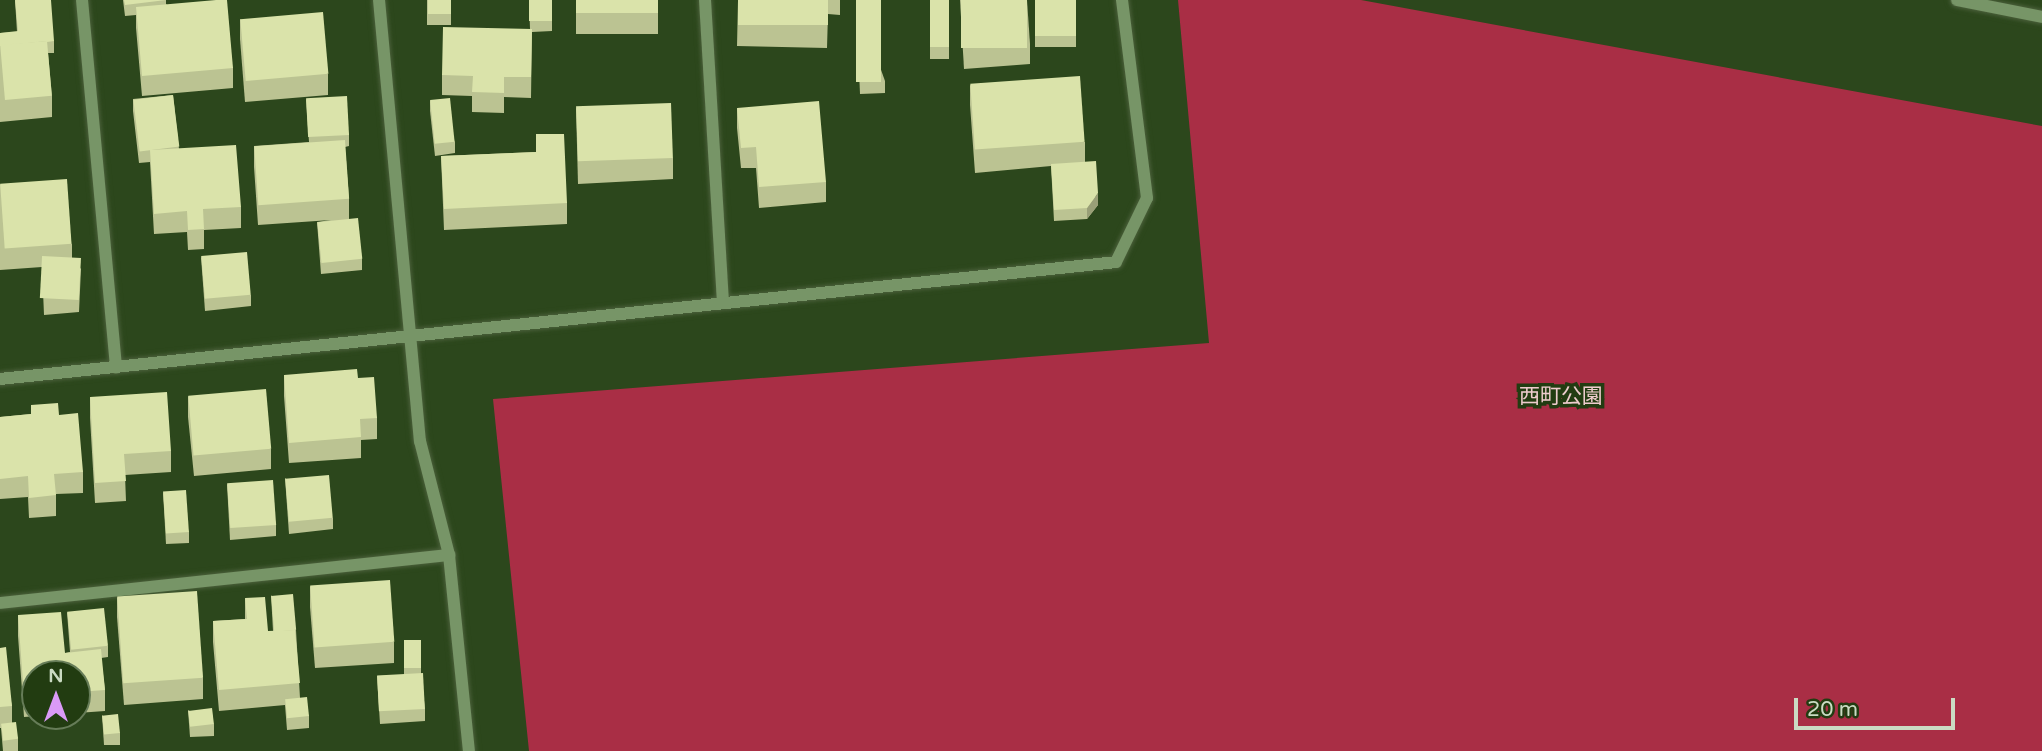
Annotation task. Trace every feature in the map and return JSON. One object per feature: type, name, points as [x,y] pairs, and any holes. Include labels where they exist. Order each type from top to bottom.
[{"type":"street","points":[[82,0],[116,367]]},
{"type":"street","points":[[379,0],[420,441],[449,555],[469,751]]},
{"type":"street","points":[[705,0],[723,300]]},
{"type":"street","points":[[0,379],[410,337],[723,300],[1116,262],[1147,198],[1122,0]]},
{"type":"street","points":[[1957,0],[2042,17]]},
{"type":"street","points":[[0,603],[449,555]]},
{"type":"green space","name":"西町公園","points":[[1178,0],[1361,0],[2042,126],[2042,751],[529,751],[493,399],[1209,343]]},
{"type":"building","points":[[15,0],[51,0],[54,41],[0,46],[0,33],[18,31]]},
{"type":"building","points":[[124,0],[166,0],[125,5]]},
{"type":"building","points":[[227,0],[233,68],[142,76],[136,7]]},
{"type":"building","points":[[428,0],[451,0],[451,14],[428,14]]},
{"type":"building","points":[[529,0],[552,0],[552,21],[529,21]]},
{"type":"building","points":[[576,0],[658,0],[658,13],[576,13]]},
{"type":"building","points":[[738,0],[828,0],[828,25],[738,25]]},
{"type":"building","points":[[856,0],[881,0],[881,82],[856,82]]},
{"type":"building","points":[[930,0],[949,0],[949,47],[930,47]]},
{"type":"building","points":[[961,0],[1027,0],[1027,48],[961,48]]},
{"type":"building","points":[[1035,0],[1076,0],[1076,36],[1035,36]]},
{"type":"building","points":[[323,12],[328,74],[246,81],[240,19]]},
{"type":"building","points":[[443,27],[532,29],[531,77],[504,77],[504,93],[472,92],[473,76],[442,75]]},
{"type":"building","points":[[47,41],[52,96],[5,100],[0,45]]},
{"type":"building","points":[[1080,76],[1085,142],[975,150],[970,84]]},
{"type":"building","points":[[173,95],[179,147],[140,151],[133,100]]},
{"type":"building","points":[[347,96],[349,135],[308,137],[306,98]]},
{"type":"building","points":[[450,98],[455,142],[435,144],[430,100]]},
{"type":"building","points":[[819,101],[826,182],[759,187],[756,147],[741,148],[737,108]]},
{"type":"building","points":[[671,103],[673,158],[578,161],[576,106]]},
{"type":"building","points":[[536,134],[564,134],[567,203],[444,209],[441,156],[536,152]]},
{"type":"building","points":[[345,140],[349,199],[258,205],[254,146]]},
{"type":"building","points":[[236,145],[241,207],[203,209],[204,229],[188,230],[187,211],[154,214],[150,150]]},
{"type":"building","points":[[1096,161],[1098,193],[1087,208],[1054,210],[1051,164]]},
{"type":"building","points":[[67,179],[72,244],[5,249],[0,184]]},
{"type":"building","points":[[358,218],[362,259],[322,263],[317,222]]},
{"type":"building","points":[[247,252],[251,295],[205,299],[201,256]]},
{"type":"building","points":[[42,256],[81,258],[79,300],[40,298]]},
{"type":"building","points":[[357,369],[358,378],[374,377],[377,418],[360,419],[361,437],[289,443],[284,375]]},
{"type":"building","points":[[266,389],[271,449],[194,456],[188,396]]},
{"type":"building","points":[[167,392],[171,451],[124,454],[126,481],[95,483],[90,397]]},
{"type":"building","points":[[58,403],[59,415],[78,413],[83,472],[54,474],[56,495],[29,498],[28,476],[0,479],[0,417],[31,414],[31,405]]},
{"type":"building","points":[[329,475],[333,518],[289,522],[285,479]]},
{"type":"building","points":[[273,480],[276,525],[230,528],[227,483]]},
{"type":"building","points":[[186,490],[189,532],[166,534],[163,492]]},
{"type":"building","points":[[390,580],[394,642],[315,647],[310,586]]},
{"type":"building","points":[[197,591],[203,678],[123,683],[117,597]]},
{"type":"building","points":[[293,594],[296,630],[274,632],[271,596]]},
{"type":"building","points":[[265,597],[268,631],[295,630],[300,683],[219,690],[213,621],[247,619],[245,598]]},
{"type":"building","points":[[104,608],[108,646],[71,650],[67,612]]},
{"type":"building","points":[[61,612],[65,653],[101,649],[105,690],[91,691],[91,660],[21,660],[18,615]]},
{"type":"building","points":[[404,640],[421,640],[421,668],[404,668]]},
{"type":"building","points":[[6,647],[12,706],[0,707],[0,648]]},
{"type":"building","points":[[423,673],[425,709],[379,711],[377,675]]},
{"type":"building","points":[[307,697],[309,716],[287,718],[285,699]]},
{"type":"building","points":[[212,708],[214,724],[190,727],[188,711]]},
{"type":"building","points":[[118,714],[120,733],[104,735],[102,716]]},
{"type":"building","points":[[16,722],[18,739],[3,741],[1,724]]}]
